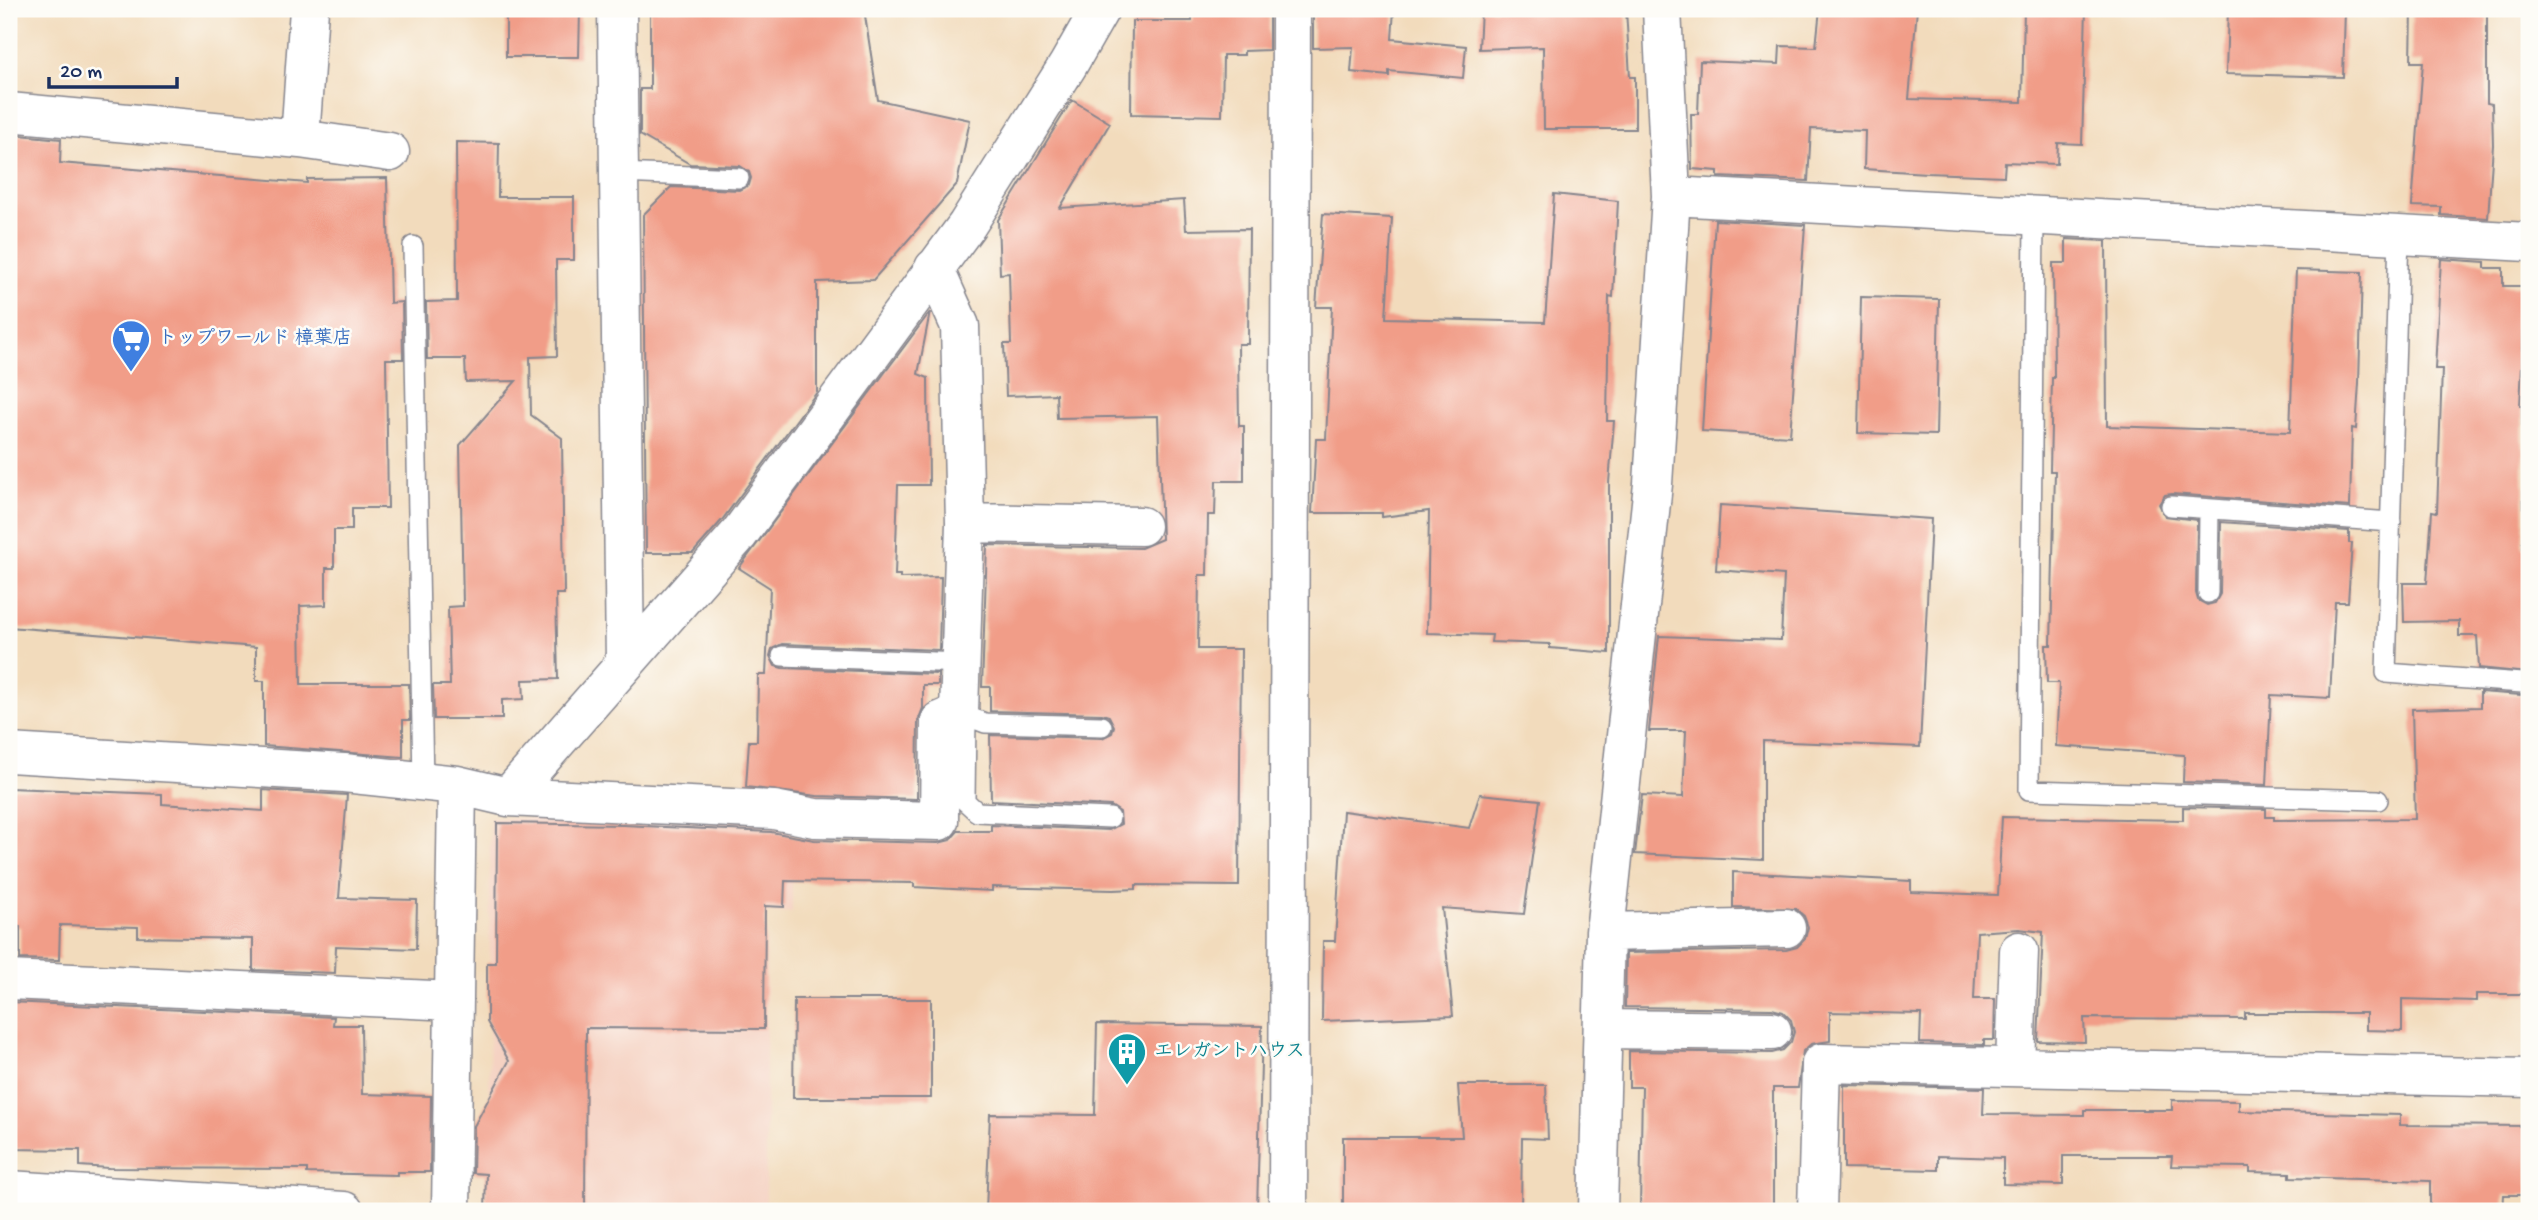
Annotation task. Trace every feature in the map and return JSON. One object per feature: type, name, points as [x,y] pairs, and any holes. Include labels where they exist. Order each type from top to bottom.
[{"type":"street","points":[[300,139],[309,9]]},
{"type":"street","points":[[617,9],[625,663]]},
{"type":"street","points":[[508,797],[738,534],[967,225],[1068,65],[1100,9]]},
{"type":"street","points":[[1288,1211],[1291,9]]},
{"type":"street","points":[[1598,1211],[1605,932],[1653,484],[1671,196],[1662,9]]},
{"type":"street","points":[[9,112],[300,139],[390,152]]},
{"type":"street","points":[[1671,196],[2529,242]]},
{"type":"street","points":[[9,753],[344,773],[440,784],[508,797],[774,810],[815,818],[939,821],[940,721],[963,714],[961,663],[965,523],[960,326],[933,268]]},
{"type":"street","points":[[965,523],[1141,526]]},
{"type":"street","points":[[440,784],[454,1001],[451,1211]]},
{"type":"street","points":[[1605,932],[1786,928]]},
{"type":"street","points":[[2015,1066],[2019,951]]},
{"type":"street","points":[[9,980],[454,1001]]},
{"type":"street","points":[[1603,1029],[1772,1031]]},
{"type":"street","points":[[1817,1211],[1821,1063],[2529,1079]]},
{"type":"street","points":[[9,1190],[344,1211]]},
{"type":"lane","points":[[621,173],[738,178]]},
{"type":"lane","points":[[2034,215],[2029,790],[2378,800]]},
{"type":"lane","points":[[2399,235],[2386,673],[2522,683]]},
{"type":"lane","points":[[413,246],[440,784]]},
{"type":"lane","points":[[2172,506],[2390,522]]},
{"type":"lane","points":[[2208,593],[2209,509]]},
{"type":"lane","points":[[782,656],[961,663]]},
{"type":"lane","points":[[1102,726],[985,723],[963,714],[965,801],[977,812],[1110,818]]},
{"type":"shaded area","points":[[490,818],[792,819],[792,912],[766,913],[766,1211],[489,1211]]},
{"type":"building","points":[[506,9],[580,9],[579,57],[506,57]]},
{"type":"building","points":[[650,9],[864,9],[878,100],[970,120],[957,184],[873,280],[817,282],[817,392],[722,520],[693,553],[646,553],[643,215],[671,187],[739,190],[749,185],[751,178],[749,172],[740,166],[690,164],[640,135],[640,89],[650,89]]},
{"type":"building","points":[[1192,9],[1269,9],[1269,50],[1244,51],[1244,55],[1223,55],[1222,116],[1131,114],[1132,21],[1192,21]]},
{"type":"building","points":[[1313,9],[1394,9],[1392,39],[1466,46],[1463,78],[1389,71],[1389,76],[1351,72],[1353,47],[1313,48]]},
{"type":"building","points":[[1481,9],[1626,9],[1630,77],[1635,77],[1635,129],[1544,129],[1543,47],[1479,49]]},
{"type":"building","points":[[1820,9],[1917,9],[1909,99],[2022,102],[2024,9],[2086,9],[2082,144],[2058,143],[2057,164],[2005,162],[2004,176],[1927,173],[1864,169],[1865,131],[1811,129],[1808,181],[1718,177],[1718,171],[1692,169],[1691,114],[1698,114],[1700,61],[1779,64],[1780,46],[1816,47]]},
{"type":"building","points":[[2228,9],[2345,9],[2343,77],[2226,74]]},
{"type":"building","points":[[2412,9],[2487,9],[2487,103],[2492,104],[2493,145],[2488,218],[2441,215],[2441,207],[2412,206],[2423,62],[2411,62]]},
{"type":"building","points":[[1072,100],[1110,123],[1060,208],[1184,200],[1186,230],[1249,229],[1248,344],[1238,344],[1239,426],[1244,426],[1244,481],[1216,481],[1215,515],[1208,515],[1207,575],[1199,575],[1198,649],[1241,649],[1239,886],[1136,885],[1136,889],[1113,890],[992,887],[992,891],[914,887],[914,883],[785,881],[784,907],[765,906],[764,1029],[586,1028],[585,1211],[485,1211],[486,1174],[473,1173],[474,1126],[509,1061],[487,1022],[487,963],[496,963],[497,823],[623,825],[771,832],[814,840],[938,843],[950,840],[958,831],[991,831],[991,825],[1109,830],[1121,824],[1120,812],[1111,806],[991,800],[990,735],[1102,738],[1112,733],[1114,726],[1109,716],[1102,714],[990,711],[990,687],[982,687],[987,545],[1141,548],[1162,539],[1158,416],[1057,418],[1056,394],[1006,396],[1004,344],[1011,344],[1009,273],[1000,274],[998,220]]},
{"type":"building","points":[[9,134],[61,139],[60,163],[307,183],[307,179],[387,178],[390,303],[402,302],[403,359],[386,359],[388,508],[352,508],[352,530],[334,530],[334,568],[326,568],[326,605],[300,606],[301,684],[409,684],[410,720],[403,720],[403,757],[264,746],[264,681],[256,681],[256,647],[9,627]]},
{"type":"building","points":[[456,142],[499,143],[498,197],[574,197],[574,260],[556,260],[557,356],[530,357],[531,415],[562,438],[564,594],[556,594],[558,679],[523,680],[524,699],[502,700],[502,719],[434,719],[433,685],[450,685],[448,607],[463,606],[460,445],[516,381],[466,382],[465,359],[427,359],[426,302],[457,301]]},
{"type":"building","points":[[1554,194],[1618,201],[1613,297],[1609,296],[1607,421],[1614,421],[1609,483],[1609,653],[1550,648],[1550,644],[1491,642],[1492,635],[1427,633],[1429,511],[1382,517],[1382,513],[1312,513],[1316,439],[1326,439],[1332,307],[1316,307],[1323,214],[1392,218],[1386,318],[1545,322]]},
{"type":"building","points":[[1715,220],[1805,225],[1790,436],[1702,431]]},
{"type":"building","points":[[2066,239],[2106,241],[2107,426],[2290,432],[2296,270],[2362,272],[2359,383],[2356,429],[2352,428],[2350,507],[2172,494],[2165,495],[2159,504],[2165,516],[2197,520],[2196,593],[2198,600],[2207,605],[2215,603],[2220,594],[2221,522],[2349,531],[2349,543],[2352,543],[2348,602],[2335,602],[2330,698],[2271,695],[2267,785],[2183,782],[2184,755],[2056,746],[2059,683],[2047,683],[2046,645],[2051,645],[2055,471],[2050,471],[2054,378],[2053,263],[2066,263]]},
{"type":"building","points":[[2441,259],[2485,262],[2485,268],[2503,268],[2503,286],[2526,286],[2520,406],[2524,518],[2522,548],[2527,548],[2528,673],[2479,668],[2477,636],[2459,636],[2459,621],[2404,622],[2403,583],[2427,583],[2432,511],[2437,512],[2442,369],[2435,369]]},
{"type":"building","points":[[1861,297],[1939,299],[1936,435],[1858,433]]},
{"type":"building","points":[[930,312],[918,374],[928,378],[929,485],[898,485],[895,575],[900,575],[900,578],[941,577],[939,650],[782,644],[772,649],[770,656],[775,666],[782,668],[938,674],[938,685],[923,685],[923,708],[918,721],[917,799],[817,796],[746,787],[749,741],[757,741],[758,675],[766,675],[770,588],[739,568]]},
{"type":"building","points":[[1720,505],[1931,519],[1920,747],[1763,741],[1763,860],[1635,854],[1642,795],[1683,797],[1686,731],[1649,731],[1659,636],[1781,640],[1784,575],[1716,570]]},
{"type":"building","points":[[2480,692],[2521,695],[2529,693],[2529,994],[2476,994],[2476,1001],[2402,999],[2402,1031],[2366,1030],[2366,1013],[2245,1013],[2245,1019],[2084,1018],[2085,1042],[2038,1041],[2043,932],[2019,929],[1977,932],[1974,999],[1995,999],[1994,1040],[1984,1040],[1984,1045],[1920,1043],[1921,1014],[1830,1012],[1830,1041],[1811,1044],[1803,1051],[1798,1088],[1773,1088],[1773,1211],[1640,1211],[1642,1087],[1629,1087],[1629,1051],[1772,1053],[1783,1050],[1791,1042],[1794,1032],[1791,1020],[1783,1012],[1772,1009],[1625,1007],[1626,953],[1786,950],[1797,947],[1805,939],[1808,927],[1804,916],[1796,909],[1733,907],[1733,872],[1911,881],[1911,892],[1998,895],[2002,817],[2183,820],[2183,807],[2266,809],[2266,817],[2274,817],[2274,820],[2415,819],[2412,709],[2480,707]]},
{"type":"building","points":[[9,788],[162,794],[162,804],[263,811],[263,790],[347,795],[339,898],[417,900],[416,949],[336,946],[335,973],[253,970],[253,939],[138,937],[138,927],[60,925],[59,960],[20,959],[20,927],[9,926]]},
{"type":"building","points":[[1480,794],[1540,800],[1524,914],[1442,908],[1453,1016],[1322,1021],[1323,941],[1335,941],[1343,811],[1469,828]]},
{"type":"building","points":[[794,999],[931,999],[931,1098],[793,1098]]},
{"type":"building","points":[[9,1002],[334,1017],[333,1025],[361,1025],[362,1094],[431,1096],[430,1172],[397,1172],[397,1175],[307,1173],[307,1169],[109,1168],[80,1166],[80,1150],[9,1149]]},
{"type":"building","points":[[1097,1024],[1262,1026],[1257,1211],[986,1211],[990,1114],[1095,1115]]},
{"type":"building","points":[[1458,1085],[1546,1085],[1548,1139],[1522,1138],[1521,1211],[1343,1211],[1343,1137],[1462,1137]]},
{"type":"building","points":[[1844,1085],[1984,1088],[1983,1114],[2084,1115],[2084,1110],[2172,1110],[2172,1100],[2239,1101],[2239,1111],[2400,1115],[2400,1125],[2529,1126],[2529,1195],[2504,1195],[2503,1211],[2430,1210],[2430,1181],[2290,1177],[2290,1173],[2250,1172],[2250,1167],[2171,1166],[2172,1156],[2063,1156],[2063,1185],[2003,1184],[2003,1158],[1938,1156],[1938,1170],[1844,1168]]},
{"type":"place","name":"トップワールド 樟葉店","points":[[131,373]]},
{"type":"place","name":"エレガントハウス","points":[[1127,1086]]}]
